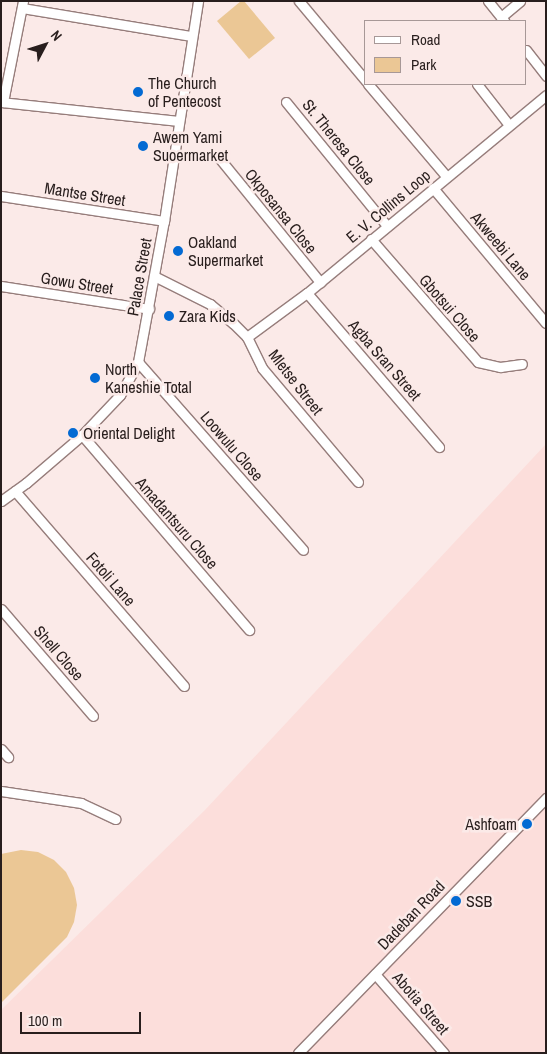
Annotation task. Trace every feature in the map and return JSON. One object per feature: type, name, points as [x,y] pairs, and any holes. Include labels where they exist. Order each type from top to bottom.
[{"type":"street","name":"Palace Street","points":[[1,501],[82,435],[117,398],[138,362],[164,221],[198,1]]},
{"type":"street","points":[[300,1],[364,79]]},
{"type":"street","points":[[488,1],[502,19],[520,1]]},
{"type":"street","points":[[179,121],[2,102],[22,4],[192,36]]},
{"type":"street","points":[[527,51],[546,76]]},
{"type":"street","points":[[369,85],[446,176]]},
{"type":"street","points":[[478,85],[509,125]]},
{"type":"street","name":"E. V. Collins Loop","points":[[247,337],[307,293],[546,95]]},
{"type":"street","name":"St. Theresa Close","points":[[286,102],[387,226]]},
{"type":"street","name":"Okposansa Close","points":[[220,158],[320,282]]},
{"type":"street","name":"Akweebi Lane","points":[[433,188],[546,323]]},
{"type":"street","name":"Mantse Street","points":[[1,196],[164,221]]},
{"type":"street","name":"Gbotsui Close","points":[[371,239],[478,362],[500,367],[522,364]]},
{"type":"street","name":"Mletse Street","points":[[154,276],[210,304],[247,337],[262,368],[358,482]]},
{"type":"street","name":"Gowu Street","points":[[1,286],[149,309]]},
{"type":"street","name":"Agba Sran Street","points":[[307,293],[439,447]]},
{"type":"street","name":"Loowulu Close","points":[[138,362],[303,550]]},
{"type":"street","name":"Amadantsuru Close","points":[[82,435],[249,630]]},
{"type":"street","name":"Fotoli Lane","points":[[15,491],[184,686]]},
{"type":"street","name":"Shell Close","points":[[1,609],[93,716]]},
{"type":"street","points":[[1,791],[81,803],[116,819]]},
{"type":"street","name":"Dadeban Road","points":[[298,1053],[546,798]]},
{"type":"street","name":"Abotia Street","points":[[375,974],[444,1053]]},
{"type":"shaded area","points":[[546,444],[546,1053],[1,1053],[1,1010],[205,810]]},
{"type":"green space","points":[[241,1],[244,1],[275,38],[249,59],[217,21]]},
{"type":"green space","points":[[21,850],[38,852],[54,860],[66,872],[74,888],[77,905],[74,922],[67,937],[1,1003],[1,854]]},
{"type":"place","name":"The Church of Pentecost","points":[[138,92]]},
{"type":"place","name":"Awem Yami Suoermarket","points":[[143,146]]},
{"type":"place","name":"Oakland Supermarket","points":[[178,251]]},
{"type":"place","name":"Zara Kids","points":[[169,316]]},
{"type":"place","name":"North Kaneshie Total","points":[[95,378]]},
{"type":"place","name":"Oriental Delight","points":[[73,433]]},
{"type":"place","name":"Ashfoam","points":[[527,824]]},
{"type":"place","name":"SSB","points":[[456,901]]}]
